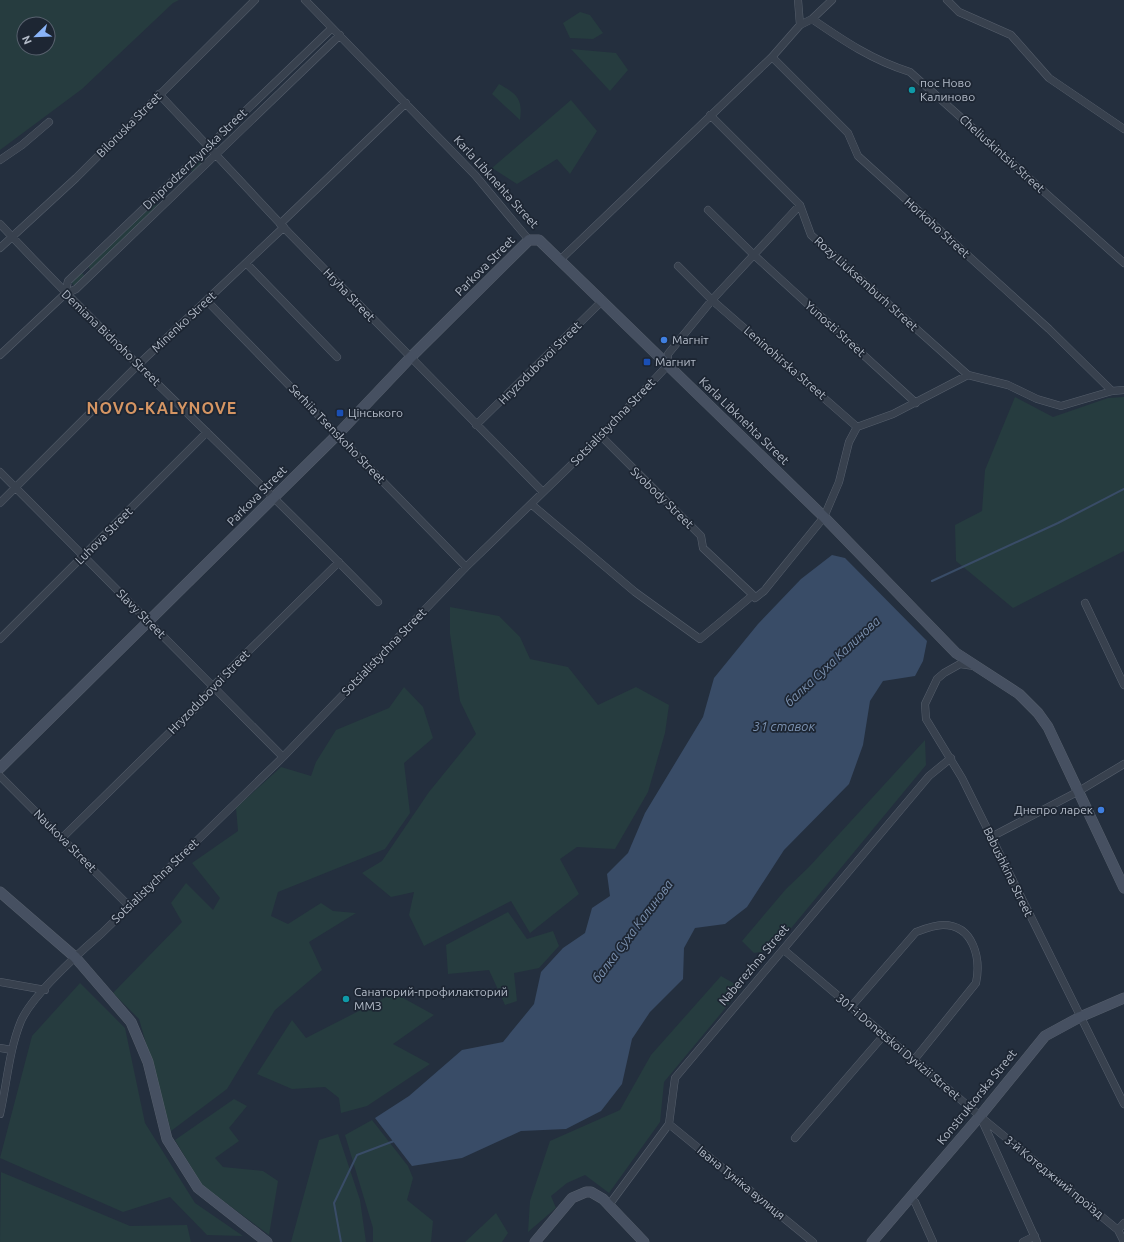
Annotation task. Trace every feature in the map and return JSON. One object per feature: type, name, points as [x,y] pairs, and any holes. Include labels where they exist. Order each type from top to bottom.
[{"type":"street","name":"Biloruska Street","points":[[0,248],[11,236],[76,178],[255,0]]},
{"type":"street","name":"Karla Libknehta Street","points":[[305,0],[475,175],[529,240],[539,240],[603,300],[824,517],[956,653],[1019,694],[1038,713],[1048,727],[1124,886]]},
{"type":"street","points":[[798,0],[800,25]]},
{"type":"street","points":[[561,260],[772,57],[800,25],[812,20],[832,0]]},
{"type":"street","points":[[947,0],[959,12],[1011,35],[1050,78],[1124,129]]},
{"type":"street","name":"Cheliuskintsiv Street","points":[[812,20],[855,48],[886,64],[910,72],[1124,263]]},
{"type":"street","name":"Dniprodzerzhynska Street","points":[[65,294],[68,281],[332,28]]},
{"type":"street","name":"Dniprodzerzhynska Street","points":[[0,355],[65,294],[76,290],[340,36]]},
{"type":"street","name":"Horkoho Street","points":[[772,57],[848,133],[858,156],[1049,329],[1112,391]]},
{"type":"street","name":"Hryha Street","points":[[159,94],[215,155],[410,358],[543,492]]},
{"type":"street","name":"Minenko Street","points":[[0,503],[139,364],[246,263],[282,225],[406,103]]},
{"type":"street","name":"Rozy Liuksemburh Street","points":[[710,115],[800,205],[811,235],[968,375]]},
{"type":"street","points":[[0,160],[22,145],[49,122]]},
{"type":"street","name":"Sotsialistychna Street","points":[[0,1112],[12,1050],[22,1020],[32,1003],[75,957],[283,757],[466,567],[601,436],[668,365],[668,354],[712,300],[800,205]]},
{"type":"street","name":"Yunosti Street","points":[[708,210],[754,255],[916,403]]},
{"type":"street","name":"Demiana Bidnoho Street","points":[[0,224],[65,294],[139,364],[378,602]]},
{"type":"street","name":"Parkova Street","points":[[0,768],[338,434],[410,358],[529,240]]},
{"type":"street","points":[[246,263],[337,357]]},
{"type":"street","name":"Leninohirska Street","points":[[678,266],[712,300],[857,427]]},
{"type":"street","name":"Hryzodubovoi Street","points":[[476,425],[603,300]]},
{"type":"street","name":"Serhiia Tsenskoho Street","points":[[207,301],[466,567]]},
{"type":"street","points":[[531,504],[635,592],[700,639],[753,595],[755,598],[764,591],[824,517],[840,482],[849,442],[857,427],[893,414],[968,375],[1008,385],[1037,399],[1061,406],[1112,391],[1124,390]]},
{"type":"street","name":"Luhova Street","points":[[0,639],[84,557],[207,432]]},
{"type":"street","name":"Svobody Street","points":[[601,436],[701,536],[704,548],[753,595]]},
{"type":"street","name":"Slavy Street","points":[[0,472],[283,757]]},
{"type":"street","name":"Hryzodubovoi Street","points":[[62,838],[200,704],[212,686],[339,562]]},
{"type":"street","points":[[1085,603],[1124,685]]},
{"type":"street","name":"Babushkina Street","points":[[974,666],[960,664],[944,673],[937,679],[925,704],[926,719],[951,758],[1124,1104]]},
{"type":"street","name":"Naberezhna Street","points":[[609,1205],[669,1124],[675,1078],[929,776],[951,758]]},
{"type":"street","points":[[991,837],[1079,791],[1124,764]]},
{"type":"street","name":"Naukova Street","points":[[0,776],[129,906]]},
{"type":"street","points":[[0,892],[75,957],[131,1022],[148,1062],[167,1139],[198,1188],[267,1242]]},
{"type":"street","points":[[851,1007],[916,932],[929,927],[943,925],[956,927],[967,934],[974,944],[978,957],[979,970],[976,983],[914,1060]]},
{"type":"street","name":"301-i Donetskoi Dyvizii Street","points":[[784,950],[980,1116],[1036,1239]]},
{"type":"street","points":[[0,982],[44,990]]},
{"type":"street","name":"Konstruktorska Street","points":[[872,1242],[980,1116],[1045,1036],[1080,1017],[1104,1008],[1124,998]]},
{"type":"street","points":[[795,1138],[884,1035]]},
{"type":"street","points":[[0,1048],[12,1050]]},
{"type":"street","name":"3-й Котеджний проїзд","points":[[980,1116],[1118,1230],[1124,1242]]},
{"type":"street","name":"Івана Туніка вулиця","points":[[669,1124],[813,1242]]},
{"type":"street","points":[[534,1242],[576,1195],[586,1192],[597,1195],[609,1205],[644,1242]]},
{"type":"street","points":[[909,1199],[915,1202],[933,1242]]},
{"type":"street","points":[[1118,1230],[1124,1223]]},
{"type":"street","points":[[1023,1242],[1036,1239]]},
{"type":"green space","points":[[0,0],[179,0],[173,3],[82,89],[0,150]]},
{"type":"green space","points":[[580,12],[590,15],[603,33],[593,39],[570,38],[563,23]]},
{"type":"green space","points":[[571,49],[616,53],[628,70],[610,91]]},
{"type":"green space","points":[[499,84],[514,94],[517,98],[521,107],[520,120],[492,94]]},
{"type":"green space","points":[[571,100],[597,131],[570,174],[557,159],[517,184],[492,168]]},
{"type":"green space","points":[[202,158],[208,159],[194,173],[190,169]]},
{"type":"green space","points":[[155,203],[160,206],[91,271],[88,266]]},
{"type":"green space","points":[[81,272],[85,276],[74,286],[72,283]]},
{"type":"green space","points":[[1015,397],[1053,417],[1108,398],[1124,397],[1124,551],[1013,608],[956,561],[955,525],[982,511],[985,470]]},
{"type":"green space","points":[[450,607],[499,616],[520,637],[530,659],[568,667],[598,705],[636,687],[669,705],[665,733],[648,792],[615,849],[577,847],[560,859],[579,894],[530,933],[511,901],[424,946],[409,915],[414,892],[391,897],[362,873],[382,861],[429,792],[476,734],[460,701],[450,634]]},
{"type":"green space","points":[[404,687],[423,707],[433,738],[404,763],[410,813],[385,849],[278,892],[271,916],[288,924],[321,903],[333,911],[356,913],[309,942],[322,970],[275,1010],[227,1089],[171,1131],[139,1019],[113,993],[182,922],[171,903],[186,883],[213,910],[220,898],[192,863],[238,831],[236,808],[281,767],[311,776],[316,762],[336,730],[389,708]]},
{"type":"green space","points":[[925,740],[926,765],[773,950],[754,953],[742,941],[786,889],[809,867]]},
{"type":"green space","points":[[508,912],[527,939],[553,931],[559,946],[539,968],[514,973],[517,1001],[505,1005],[489,970],[448,974],[446,945]]},
{"type":"green space","points":[[721,976],[742,988],[664,1082],[660,1122],[609,1193],[585,1175],[567,1183],[551,1196],[556,1208],[528,1232],[530,1201],[550,1141],[620,1110],[651,1055]]},
{"type":"green space","points":[[80,983],[125,1028],[145,1123],[195,1203],[243,1236],[207,1235],[170,1197],[123,1212],[0,1158],[32,1036]]},
{"type":"green space","points":[[394,993],[434,1015],[393,1044],[430,1064],[367,1106],[341,1113],[339,1098],[325,1087],[292,1089],[257,1074],[292,1020],[306,1038]]},
{"type":"green space","points":[[234,1099],[247,1106],[229,1128],[239,1141],[215,1158],[223,1167],[263,1171],[278,1181],[269,1235],[202,1185],[175,1140]]},
{"type":"green space","points":[[372,1120],[408,1166],[413,1178],[407,1200],[433,1221],[431,1242],[373,1242],[373,1228],[345,1135]]},
{"type":"green space","points":[[338,1134],[360,1200],[366,1242],[291,1242],[319,1140]]},
{"type":"green space","points":[[1,1172],[130,1226],[187,1225],[191,1242],[0,1242]]},
{"type":"green space","points":[[496,1213],[508,1233],[502,1242],[465,1242]]},
{"type":"water","name":"31 ставок","points":[[832,555],[845,558],[927,641],[923,661],[915,676],[883,681],[870,701],[863,745],[849,784],[784,850],[747,907],[725,924],[695,928],[684,948],[683,979],[650,1012],[632,1039],[622,1084],[601,1111],[566,1129],[521,1131],[462,1158],[412,1166],[375,1118],[409,1096],[462,1050],[503,1042],[534,1004],[541,972],[563,948],[585,933],[592,908],[610,896],[607,874],[628,853],[645,813],[703,717],[714,678],[758,624],[801,579]]},
{"type":"waterway","name":"балка Суха Калинова","points":[[932,581],[1058,523],[1124,489]]},
{"type":"waterway","name":"балка Суха Калинова","points":[[341,1242],[334,1203],[357,1155],[394,1141]]},
{"type":"place","name":"пос Ново Калиново","points":[[912,90]]},
{"type":"place","name":"Магніт","points":[[664,340]]},
{"type":"place","name":"Магнит","points":[[647,362]]},
{"type":"place","name":"Цінського","points":[[340,413]]},
{"type":"place","name":"Днепро ларек","points":[[1101,810]]},
{"type":"place","name":"Санаторий-профилакторий ММЗ","points":[[346,999]]},
{"type":"district","name":"NOVO-KALYNOVE","points":[[162,408]]}]
